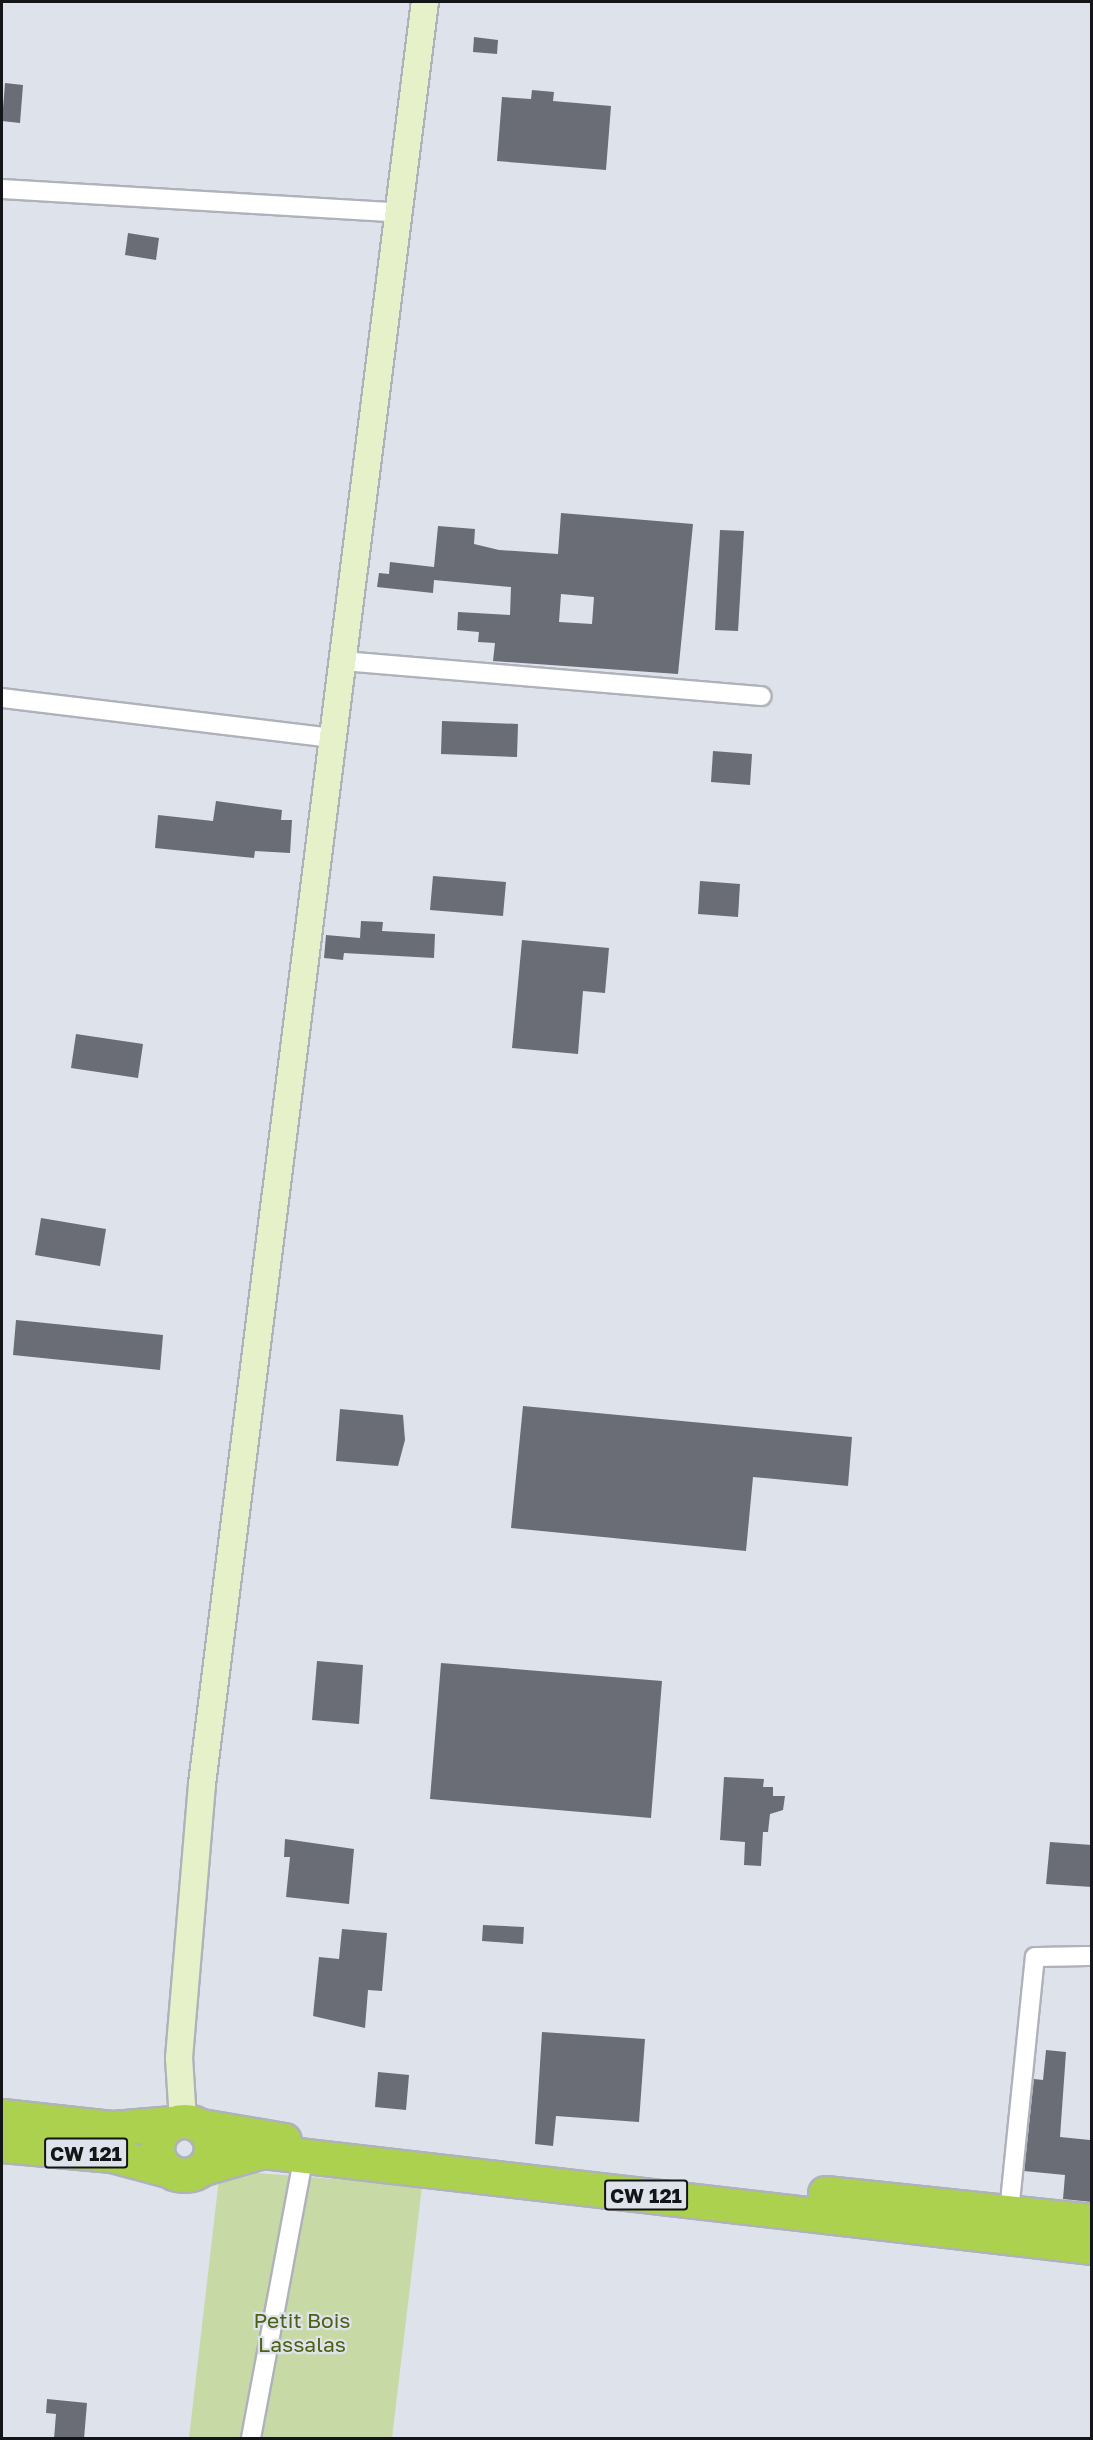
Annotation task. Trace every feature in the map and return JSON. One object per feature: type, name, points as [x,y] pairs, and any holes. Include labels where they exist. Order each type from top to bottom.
[{"type":"highway","points":[[2,2116],[113,2128],[186,2123],[259,2138],[1092,2221]]},
{"type":"highway","points":[[186,2123],[211,2152],[203,2168],[184,2175],[168,2169],[158,2145],[186,2123]]},
{"type":"highway","name":"CW 121","points":[[2,2145],[112,2155],[168,2169]]},
{"type":"highway","name":"CW 121","points":[[203,2168],[263,2151],[1092,2247]]},
{"type":"street","points":[[186,2123],[179,2058],[202,1784],[332,738],[401,213],[425,2]]},
{"type":"street","points":[[2,189],[401,213]]},
{"type":"street","points":[[343,661],[762,696]]},
{"type":"street","points":[[2,698],[332,738]]},
{"type":"street","points":[[1009,2212],[1035,1957],[1092,1956]]},
{"type":"street","points":[[251,2439],[304,2155]]},
{"type":"green space","name":"Petit Bois Lassalas","points":[[220,2170],[422,2186],[392,2438],[189,2438]]},
{"type":"building","points":[[474,37],[498,40],[497,54],[473,52]]},
{"type":"building","points":[[5,83],[23,85],[20,123],[2,121]]},
{"type":"building","points":[[532,90],[554,92],[553,101],[611,106],[606,170],[497,161],[502,97],[531,99]]},
{"type":"building","points":[[128,233],[159,238],[156,260],[125,255]]},
{"type":"building","points":[[561,513],[693,524],[678,674],[493,661],[495,643],[478,642],[479,632],[457,630],[458,612],[510,615],[511,587],[434,580],[433,593],[377,587],[379,573],[389,574],[390,562],[434,567],[438,526],[475,529],[474,544],[499,550],[558,554]],"holes":[[[561,594],[594,597],[592,624],[559,622]]]},
{"type":"building","points":[[720,530],[744,531],[738,631],[715,630]]},
{"type":"building","points":[[442,721],[518,724],[517,757],[441,754]]},
{"type":"building","points":[[713,751],[752,754],[750,785],[711,782]]},
{"type":"building","points":[[216,801],[282,810],[281,820],[292,820],[290,853],[255,851],[254,858],[155,848],[158,815],[213,821]]},
{"type":"building","points":[[433,876],[506,882],[503,916],[430,910]]},
{"type":"building","points":[[700,881],[740,884],[738,917],[698,914]]},
{"type":"building","points":[[361,921],[383,922],[382,931],[435,934],[434,958],[344,953],[343,960],[324,958],[326,935],[360,938]]},
{"type":"building","points":[[522,940],[609,948],[605,993],[583,991],[578,1054],[512,1048]]},
{"type":"building","points":[[76,1034],[143,1044],[138,1078],[71,1068]]},
{"type":"building","points":[[41,1218],[106,1229],[100,1266],[35,1255]]},
{"type":"building","points":[[16,1320],[163,1335],[160,1370],[13,1355]]},
{"type":"building","points":[[523,1406],[852,1437],[848,1486],[753,1477],[746,1551],[511,1528]]},
{"type":"building","points":[[340,1409],[403,1415],[405,1440],[398,1466],[336,1461]]},
{"type":"building","points":[[317,1661],[363,1665],[359,1724],[312,1720]]},
{"type":"building","points":[[441,1663],[662,1681],[651,1818],[430,1799]]},
{"type":"building","points":[[724,1777],[764,1779],[763,1787],[773,1787],[773,1796],[785,1796],[783,1810],[770,1814],[768,1832],[763,1832],[761,1866],[744,1865],[745,1842],[720,1840]]},
{"type":"building","points":[[285,1839],[354,1849],[349,1904],[286,1897],[290,1857],[284,1857]]},
{"type":"building","points":[[1050,1842],[1092,1845],[1092,1887],[1046,1884]]},
{"type":"building","points":[[483,1925],[524,1927],[523,1944],[482,1941]]},
{"type":"building","points":[[342,1929],[387,1933],[382,1991],[368,1990],[365,2028],[313,2016],[319,1957],[339,1959]]},
{"type":"building","points":[[542,2032],[645,2039],[639,2122],[556,2116],[553,2146],[535,2144]]},
{"type":"building","points":[[1046,2050],[1066,2052],[1060,2137],[1090,2140],[1092,2202],[1063,2199],[1065,2175],[1024,2171],[1034,2079],[1043,2080]]},
{"type":"building","points":[[378,2072],[409,2075],[406,2110],[375,2107]]},
{"type":"building","points":[[47,2399],[87,2403],[84,2439],[54,2439],[56,2414],[46,2413]]}]
